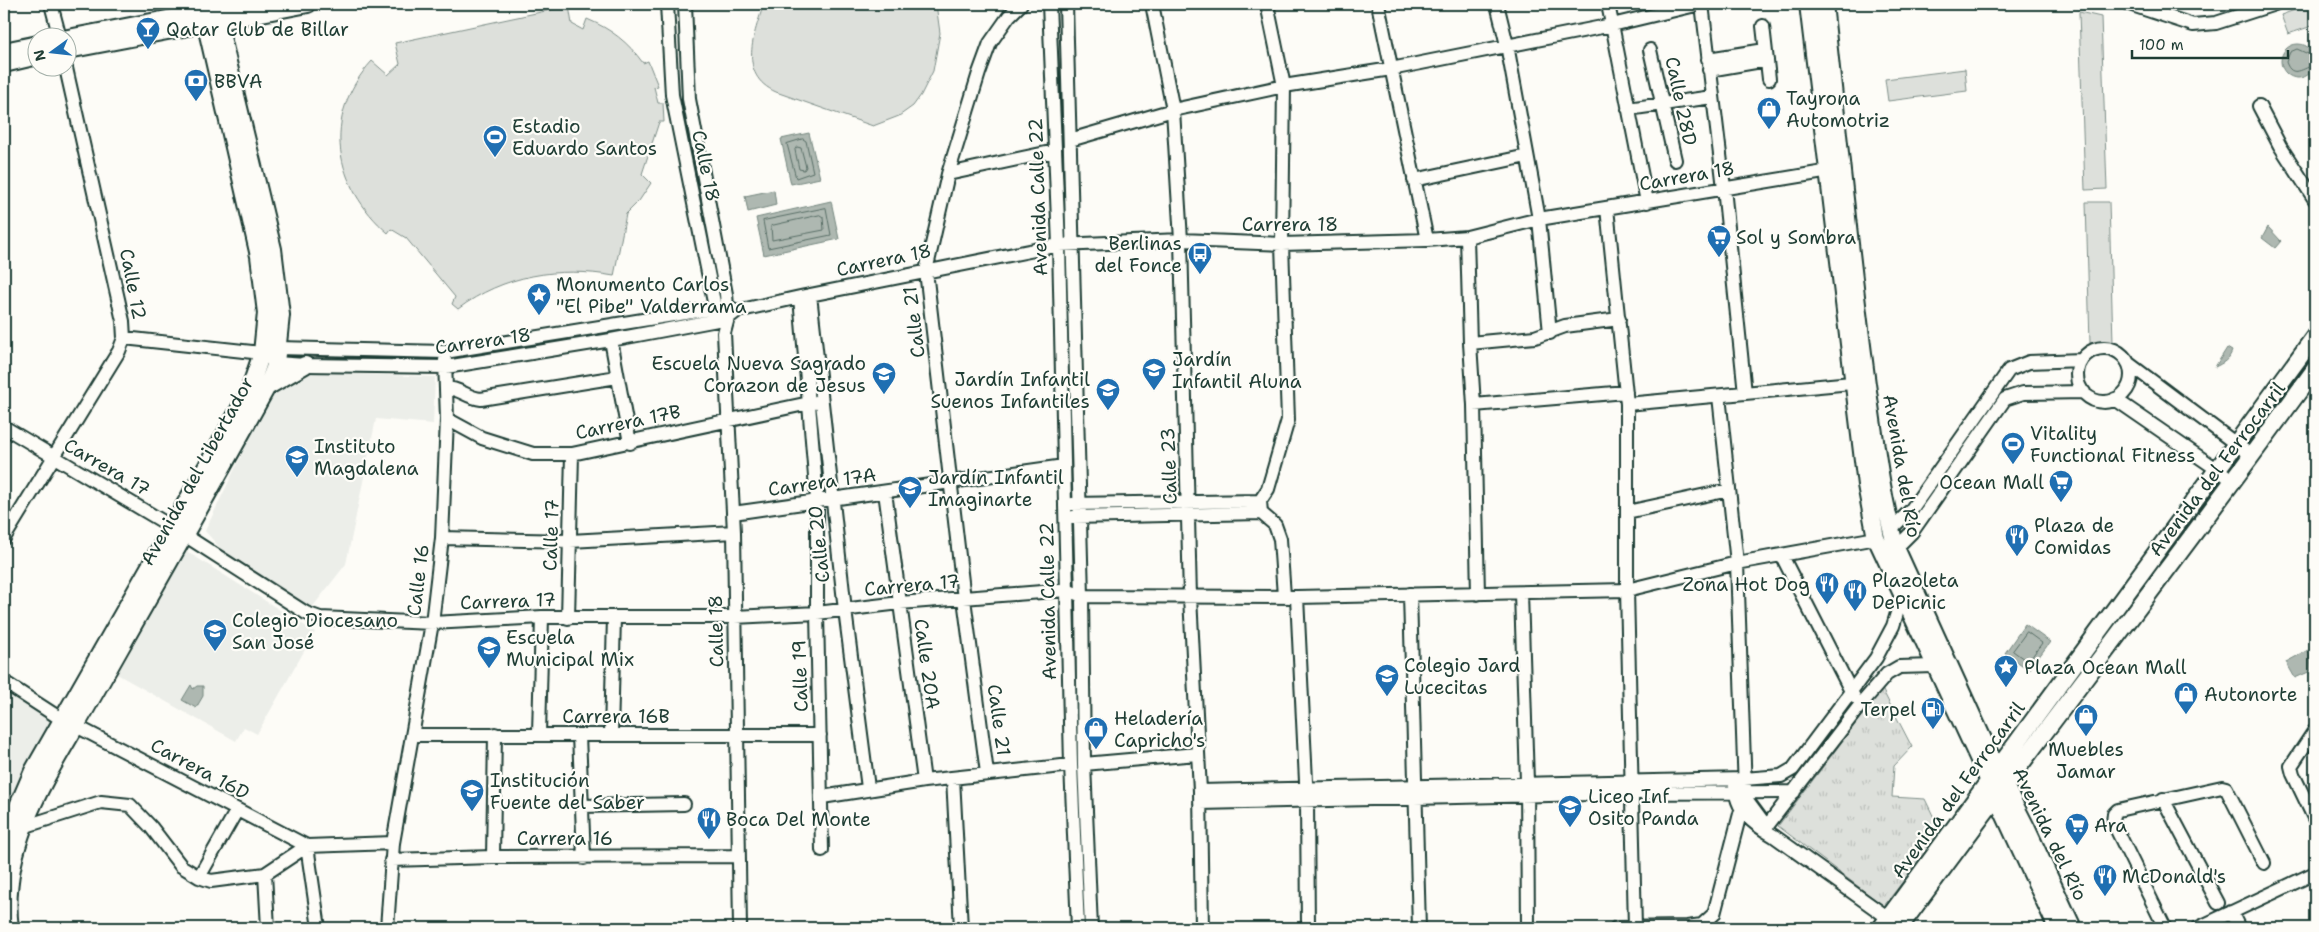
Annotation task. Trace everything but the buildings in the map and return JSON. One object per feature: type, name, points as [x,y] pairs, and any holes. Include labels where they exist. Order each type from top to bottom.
[{"type":"main road","points":[[78,36],[245,4]]},
{"type":"main road","points":[[78,47],[209,12],[308,4]]},
{"type":"main road","name":"Avenida del Río","points":[[1808,4],[1835,170],[1860,382],[1866,485],[1876,538],[1934,666],[1996,778],[2073,928]]},
{"type":"main road","name":"Avenida del Río","points":[[1824,4],[1835,170]]},
{"type":"main road","name":"Avenida del Libertador","points":[[178,532],[248,394],[262,354],[266,313],[259,256],[209,12]]},
{"type":"main road","name":"Avenida del Libertador","points":[[4,846],[10,822],[33,771],[68,722],[178,532],[267,387],[277,356],[281,315],[273,250],[209,12]]},
{"type":"main road","points":[[4,51],[28,46]]},
{"type":"main road","points":[[4,64],[28,58]]},
{"type":"main road","name":"Avenida del Ferrocarril","points":[[1892,925],[2315,336]]},
{"type":"main road","points":[[267,387],[305,365]]},
{"type":"main road","name":"Avenida del Ferrocarril","points":[[1996,778],[2234,480],[2315,369]]},
{"type":"main road","name":"Avenida del Río","points":[[1860,382],[1896,548],[1996,778],[1995,797],[2057,928]]},
{"type":"main road","name":"Avenida del Libertador","points":[[10,928],[5,898],[10,871],[23,827],[68,722]]},
{"type":"main road","name":"Avenida del Ferrocarril","points":[[1892,925],[1972,829],[1995,797]]},
{"type":"main road","points":[[1972,829],[1987,821],[2007,824]]},
{"type":"street","points":[[51,4],[57,28]]},
{"type":"street","name":"Calle 18","points":[[667,4],[672,95],[725,313]]},
{"type":"street","name":"Calle 18","points":[[685,4],[689,98],[726,294],[724,333],[734,532],[740,928]]},
{"type":"street","name":"Calle 21","points":[[988,773],[964,600],[952,482],[926,271],[948,174],[979,73],[990,43],[1008,16],[1021,4]]},
{"type":"street","name":"Avenida Calle 22","points":[[1049,4],[1055,151],[1065,244],[1082,596],[1077,765],[1078,928]]},
{"type":"street","name":"Avenida Calle 22","points":[[1066,4],[1070,140],[1065,244],[1064,466],[1067,590],[1077,765],[1091,928]]},
{"type":"street","name":"Calle 23","points":[[1152,4],[1173,110],[1181,240],[1190,597],[1200,797],[1202,928]]},
{"type":"street","points":[[1260,507],[1268,489],[1288,420],[1282,244],[1284,86],[1267,4]]},
{"type":"street","points":[[1378,4],[1427,240]]},
{"type":"street","points":[[1497,4],[1507,45],[1539,219],[1550,333]]},
{"type":"street","points":[[1608,4],[1647,202]]},
{"type":"street","points":[[1070,140],[1173,110],[1284,86],[1391,69],[1612,25],[1701,4],[1724,188],[1744,393]]},
{"type":"street","points":[[2129,4],[2193,25],[2216,23],[2275,4]]},
{"type":"street","points":[[1763,26],[1769,79]]},
{"type":"street","name":"Calle 28D","points":[[1650,50],[1675,160]]},
{"type":"street","points":[[1708,64],[1766,55]]},
{"type":"street","name":"Calle 12","points":[[4,538],[118,351],[124,338],[123,321],[68,78]]},
{"type":"street","points":[[1628,109],[1712,97]]},
{"type":"street","points":[[2259,106],[2280,146],[2315,200]]},
{"type":"street","points":[[948,174],[1055,151]]},
{"type":"street","points":[[1414,180],[1527,156]]},
{"type":"street","name":"Carrera 18","points":[[277,356],[305,365],[446,368],[611,340],[805,296],[1065,244],[1181,240],[1282,244],[1467,237],[1539,219],[1835,170]]},
{"type":"street","points":[[1607,208],[1627,398],[1627,590],[1635,927]]},
{"type":"street","points":[[1467,237],[1474,405],[1478,594]]},
{"type":"street","name":"Calle 20","points":[[805,296],[821,401],[868,788]]},
{"type":"street","name":"Calle 20","points":[[805,296],[807,403],[817,500]]},
{"type":"street","name":"Carrera 18","points":[[124,338],[277,356],[445,352],[725,313]]},
{"type":"street","points":[[1470,343],[1535,337],[1565,326],[1619,319]]},
{"type":"street","points":[[611,340],[630,443]]},
{"type":"street","points":[[2128,363],[2130,380],[2127,388],[2115,399],[2098,401],[2084,392],[2077,376],[2081,360],[2092,350],[2107,348],[2120,354],[2128,363],[2252,456]]},
{"type":"street","name":"Calle 16","points":[[387,928],[393,843],[432,623],[442,538],[447,419],[445,352]]},
{"type":"street","points":[[1891,530],[1911,510],[2009,370],[2029,362],[2081,360]]},
{"type":"street","points":[[446,388],[462,390],[474,398],[481,399],[618,377]]},
{"type":"street","points":[[1474,405],[1718,396],[1860,382]]},
{"type":"street","points":[[1896,548],[1912,532],[2005,399],[2022,393],[2084,392]]},
{"type":"street","points":[[1616,928],[1687,928],[1702,925],[1714,914],[1741,810],[1737,563],[1718,396]]},
{"type":"street","points":[[2115,399],[2234,480]]},
{"type":"street","name":"Carrera 17B","points":[[447,419],[482,438],[533,454],[572,454],[821,401]]},
{"type":"street","name":"Carrera 17","points":[[4,427],[178,532],[306,614],[320,618],[432,623],[542,618],[734,617],[817,613],[900,603],[964,600],[1067,590]]},
{"type":"street","name":"Calle 17","points":[[568,618],[572,454]]},
{"type":"street","name":"Carrera 17A","points":[[733,513],[1064,466]]},
{"type":"street","points":[[1627,512],[1729,490]]},
{"type":"street","name":"Calle 20A","points":[[885,492],[924,781]]},
{"type":"street","name":"Calle 19","points":[[817,500],[817,613],[822,850]]},
{"type":"street","points":[[1065,510],[1079,504],[1189,510]]},
{"type":"street","points":[[1065,510],[1079,517],[1260,507]]},
{"type":"street","points":[[1260,507],[1274,525],[1280,539],[1284,596]]},
{"type":"street","points":[[442,538],[570,541],[734,532]]},
{"type":"street","points":[[1067,590],[1082,596],[1297,597],[1627,590],[1737,563],[1876,538]]},
{"type":"street","points":[[1782,556],[1851,693],[1861,704]]},
{"type":"street","points":[[1521,593],[1527,782],[1528,928]]},
{"type":"street","points":[[1410,594],[1417,792],[1419,928]]},
{"type":"street","points":[[1297,597],[1308,802],[1308,928]]},
{"type":"street","points":[[1740,785],[1782,776],[1793,769],[1876,658],[1893,626],[1902,597]]},
{"type":"street","points":[[611,734],[614,617]]},
{"type":"street","points":[[539,734],[542,618]]},
{"type":"street","points":[[1766,828],[1861,704],[1891,671],[1900,667],[1934,666]]},
{"type":"street","name":"Carrera 16D","points":[[4,682],[68,722],[307,846]]},
{"type":"street","points":[[2315,730],[2291,766],[2315,820]]},
{"type":"street","points":[[493,857],[495,734]]},
{"type":"street","name":"Carrera 16B","points":[[413,735],[820,735]]},
{"type":"street","points":[[578,735],[584,858]]},
{"type":"street","points":[[822,797],[868,788],[988,773],[1197,754]]},
{"type":"street","points":[[953,778],[961,928]]},
{"type":"street","points":[[1200,797],[1308,802],[1527,782],[1633,788]]},
{"type":"street","points":[[1740,785],[1747,800],[1766,828]]},
{"type":"street","points":[[1200,797],[1307,789],[1527,796],[1633,788],[1740,785],[1794,792]]},
{"type":"street","points":[[2165,928],[2113,822],[2114,814],[2118,810],[2163,799],[2222,787],[2226,788],[2264,863]]},
{"type":"street","points":[[2163,799],[2218,903]]},
{"type":"street","points":[[23,827],[101,802],[130,805],[151,827],[181,866],[199,877],[211,881],[265,874],[307,846],[393,843]]},
{"type":"street","points":[[582,806],[684,804]]},
{"type":"street","points":[[199,877],[237,810]]},
{"type":"street","points":[[1741,810],[1892,925]]},
{"type":"street","points":[[307,846],[319,928]]},
{"type":"street","name":"Carrera 16","points":[[391,860],[493,857],[739,856]]},
{"type":"street","points":[[2198,928],[2315,873]]},
{"type":"street","points":[[265,874],[268,928]]},
{"type":"street","points":[[2231,912],[2239,928]]},
{"type":"shaded area","name":"Instituto Magdalena","points":[[282,371],[435,377],[433,424],[376,419],[346,564],[311,609],[233,563],[205,531]]},
{"type":"shaded area","name":"Colegio Diocesano San José","points":[[186,551],[315,632],[257,734],[244,727],[236,741],[115,673]]},
{"type":"shaded area","points":[[4,687],[53,720],[17,792],[4,825]]},
{"type":"green space","points":[[764,4],[936,4],[940,33],[933,71],[913,106],[899,116],[873,126],[776,92],[764,85],[756,75],[752,64],[753,40]]},
{"type":"green space","points":[[2313,4],[2315,25],[2288,34],[2281,15]]},
{"type":"green space","name":"Estadio Eduardo Santos","points":[[569,6],[572,24],[583,30],[587,19],[596,23],[625,42],[643,63],[648,61],[658,86],[654,87],[658,103],[663,103],[664,122],[659,122],[642,174],[651,183],[639,201],[626,214],[614,276],[573,272],[532,276],[494,288],[475,297],[458,309],[452,304],[455,297],[406,238],[391,229],[388,233],[370,214],[356,194],[346,173],[341,150],[340,128],[345,105],[356,83],[372,61],[388,75],[400,64],[395,43]]},
{"type":"green space","points":[[2079,12],[2101,17],[2107,189],[2085,190]]},
{"type":"green space","points":[[1965,69],[1967,91],[1888,101],[1885,79]]},
{"type":"green space","points":[[2086,202],[2109,202],[2113,343],[2090,343]]},
{"type":"green space","points":[[1882,689],[1912,747],[1894,766],[1892,797],[1925,799],[1941,832],[1884,906],[1778,826]]},
{"type":"water","points":[[2298,44],[2310,49],[2315,61],[2310,73],[2298,78],[2286,73],[2281,61],[2286,49]]},
{"type":"water","points":[[809,133],[820,178],[791,184],[781,139]]},
{"type":"water","points":[[774,190],[776,205],[748,212],[745,196]]},
{"type":"water","points":[[831,201],[839,239],[764,255],[756,218]]},
{"type":"water","points":[[2268,227],[2281,241],[2275,248],[2262,238]]},
{"type":"water","points":[[2227,348],[2232,351],[2229,357],[2215,367]]},
{"type":"water","points":[[2025,624],[2050,642],[2029,670],[2005,653]]},
{"type":"water","points":[[2308,650],[2313,670],[2295,678],[2286,662]]},
{"type":"water","points":[[191,685],[193,689],[197,686],[203,686],[203,696],[196,708],[182,700]]},
{"type":"place","name":"Qatar Club de Billar","points":[[148,50]]},
{"type":"place","name":"BBVA","points":[[196,102]]},
{"type":"place","name":"Tayrona Automotriz","points":[[1769,130]]},
{"type":"place","name":"Estadio Eduardo Santos","points":[[495,158]]},
{"type":"place","name":"Sol y Sombra","points":[[1719,258]]},
{"type":"place","name":"Berlinas del Fonce","points":[[1200,275]]},
{"type":"place","name":"Monumento Carlos \"El Pibe\" Valderrama","points":[[539,316]]},
{"type":"place","name":"Jardín Infantil Aluna","points":[[1154,391]]},
{"type":"place","name":"Escuela Nueva Sagrado Corazon de Jesus","points":[[884,395]]},
{"type":"place","name":"Jardín Infantil Suenos Infantiles","points":[[1108,411]]},
{"type":"place","name":"Vitality Functional Fitness","points":[[2013,465]]},
{"type":"place","name":"Instituto Magdalena","points":[[297,478]]},
{"type":"place","name":"Ocean Mall","points":[[2061,503]]},
{"type":"place","name":"Jardín Infantil Imaginarte","points":[[910,509]]},
{"type":"place","name":"Plaza de Comidas","points":[[2017,557]]},
{"type":"place","name":"Zona Hot Dog","points":[[1827,605]]},
{"type":"place","name":"Plazoleta DePicnic","points":[[1855,612]]},
{"type":"place","name":"Colegio Diocesano San José","points":[[215,652]]},
{"type":"place","name":"Escuela Municipal Mix","points":[[489,669]]},
{"type":"place","name":"Plaza Ocean Mall","points":[[2006,688]]},
{"type":"place","name":"Colegio Jard Lucecitas","points":[[1387,697]]},
{"type":"place","name":"Autonorte","points":[[2186,715]]},
{"type":"place","name":"Terpel","points":[[1933,730]]},
{"type":"place","name":"Muebles Jamar","points":[[2086,737]]},
{"type":"place","name":"Heladería Capricho's","points":[[1096,750]]},
{"type":"place","name":"Institución Fuente del Saber","points":[[472,812]]},
{"type":"place","name":"Liceo Inf Osito Panda","points":[[1570,828]]},
{"type":"place","name":"Boca Del Monte","points":[[709,840]]},
{"type":"place","name":"Ara","points":[[2077,846]]},
{"type":"place","name":"McDonald's","points":[[2105,897]]}]
